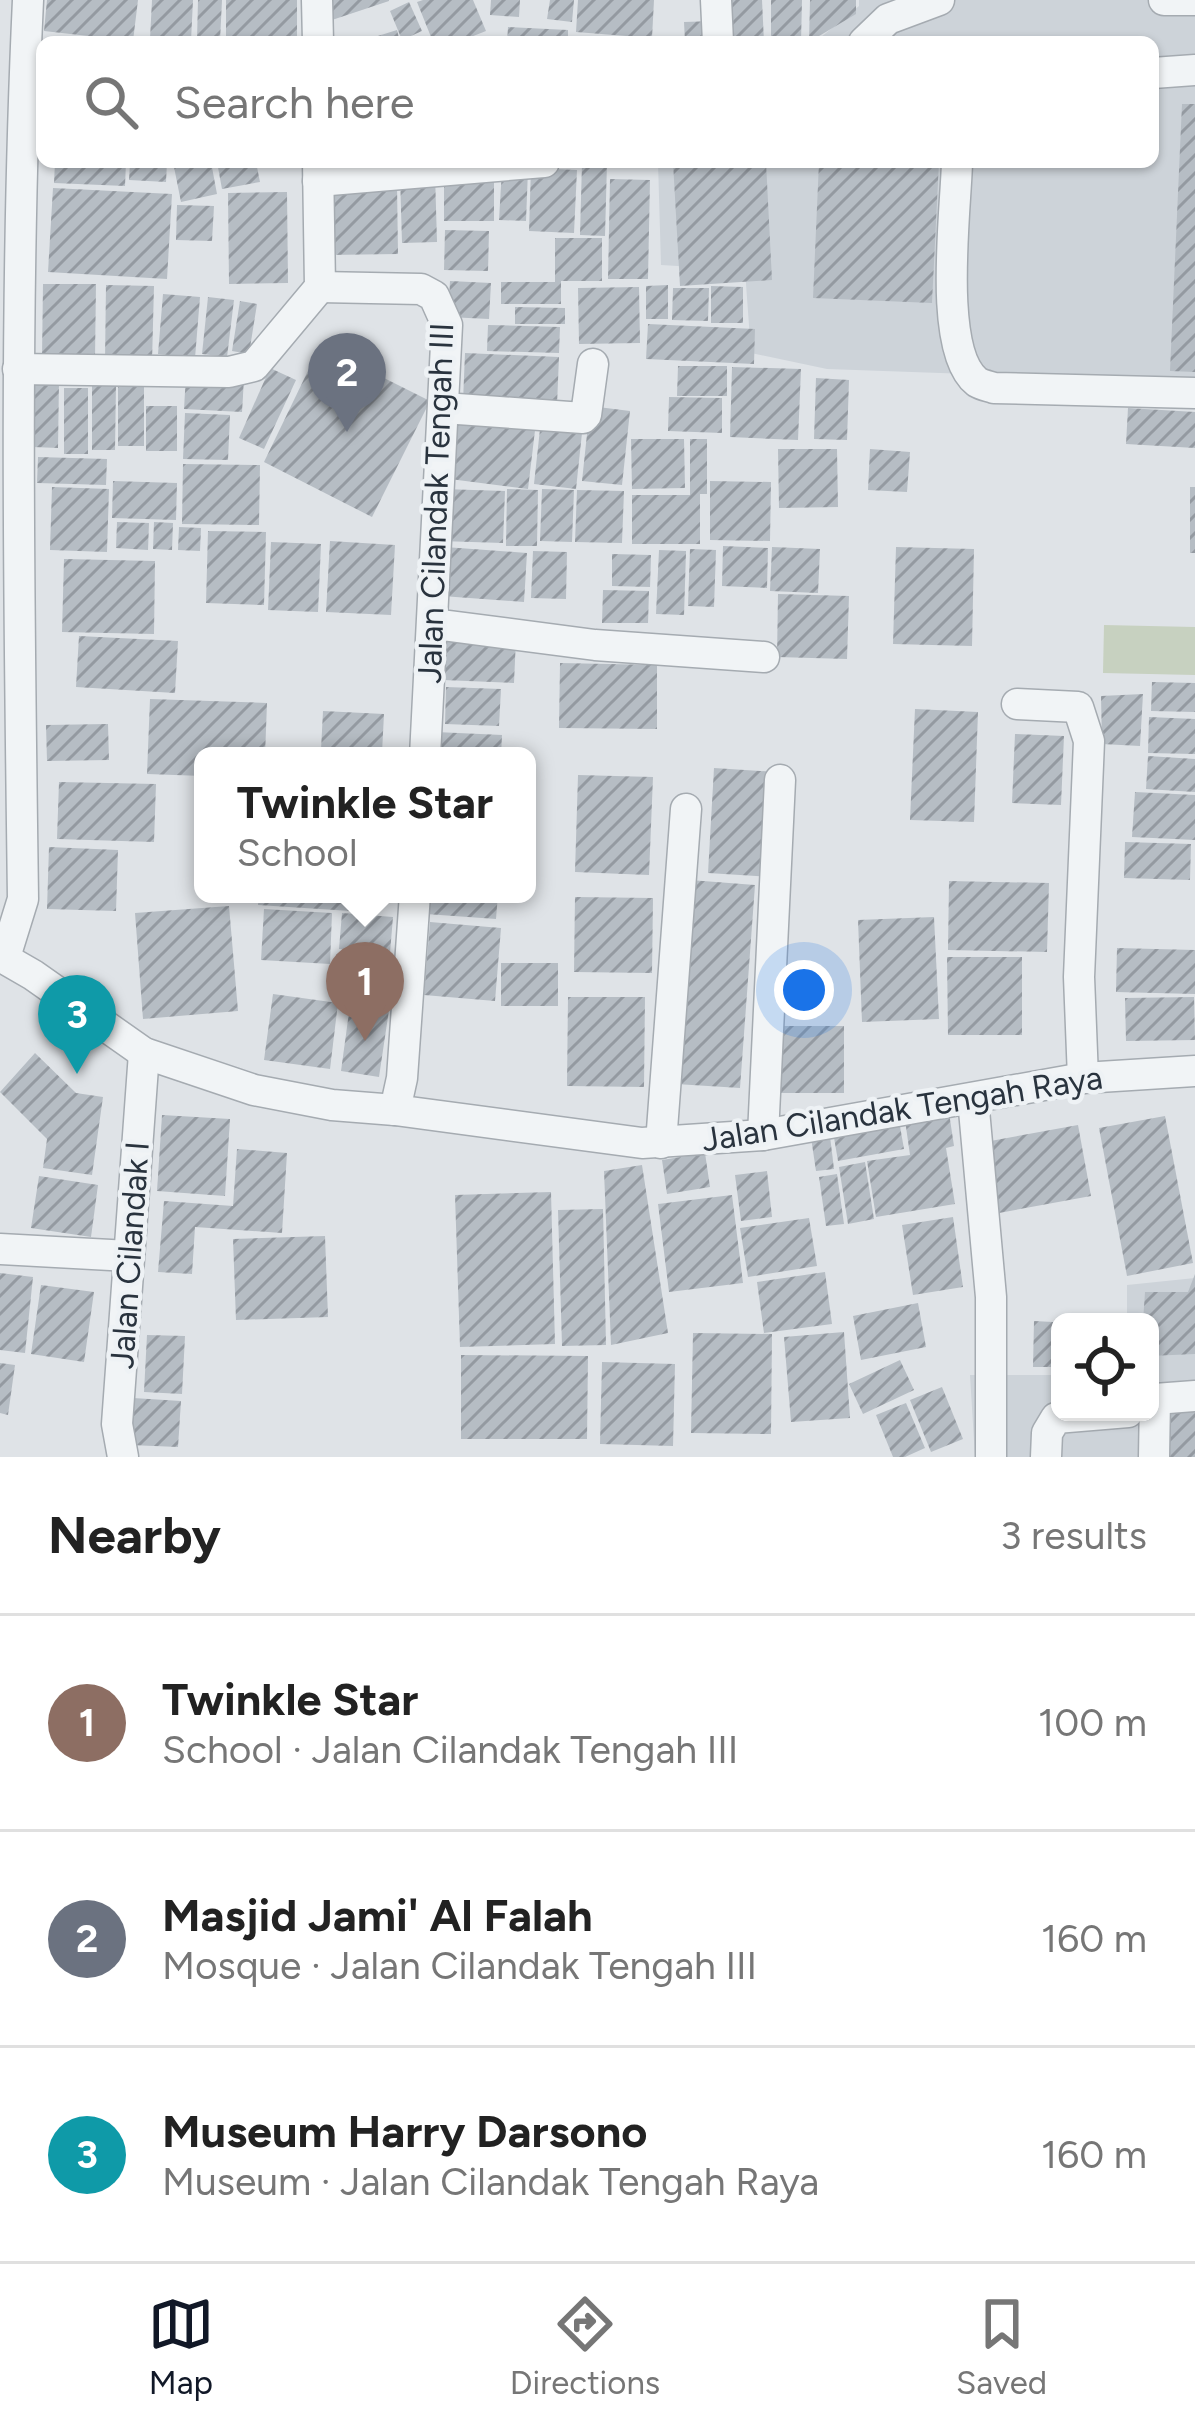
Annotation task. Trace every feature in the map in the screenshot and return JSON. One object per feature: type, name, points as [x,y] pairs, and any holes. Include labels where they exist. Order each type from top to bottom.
[{"type":"street","points":[[3,957],[23,898],[8,460],[18,369],[9,218],[28,0]]},
{"type":"street","points":[[317,0],[318,36]]},
{"type":"street","points":[[716,0],[718,36]]},
{"type":"street","points":[[870,36],[888,19],[939,0]]},
{"type":"street","points":[[1164,0],[1195,0]]},
{"type":"street","points":[[1159,73],[1195,70]]},
{"type":"street","points":[[18,369],[243,371],[254,366],[320,287],[318,171],[393,168]]},
{"type":"street","points":[[957,168],[953,321],[961,358],[976,382],[994,388],[1195,393]]},
{"type":"street","name":"Jalan Cilandak Tengah III","points":[[320,287],[421,289],[434,296],[447,325],[426,747]]},
{"type":"street","points":[[444,408],[583,418],[593,364]]},
{"type":"street","points":[[434,624],[596,645],[764,657]]},
{"type":"street","points":[[1017,704],[1078,707],[1089,741],[1079,977],[1083,1078]]},
{"type":"street","points":[[763,1135],[780,780]]},
{"type":"street","points":[[661,1143],[686,809]]},
{"type":"street","points":[[394,1110],[402,1078],[414,903]]},
{"type":"street","name":"Jalan Cilandak Tengah Raya","points":[[3,957],[144,1053],[254,1090],[332,1105],[661,1143],[975,1113],[1083,1078],[1195,1071]]},
{"type":"street","name":"Jalan Cilandak I","points":[[123,1457],[117,1424],[144,1053]]},
{"type":"street","points":[[975,1113],[991,1297],[991,1457]]},
{"type":"street","points":[[0,1250],[129,1256]]},
{"type":"street","points":[[1159,1396],[1195,1396]]},
{"type":"street","points":[[1046,1457],[1047,1432],[1055,1421]]},
{"type":"street","points":[[1146,1421],[1154,1457]]},
{"type":"shaded area","points":[[859,0],[1195,0],[1195,382],[827,369],[751,353],[745,270],[661,265],[658,168],[1159,168],[1159,36],[822,36],[859,6]]},
{"type":"shaded area","points":[[1195,1278],[1195,1457],[975,1457],[970,1375],[1051,1375],[1051,1421],[1159,1421],[1159,1313],[1127,1313],[1127,1285]]},
{"type":"green space","points":[[1104,625],[1195,627],[1195,675],[1103,673]]},
{"type":"building","points":[[47,0],[138,0],[134,36],[44,31]]},
{"type":"building","points":[[152,0],[193,0],[191,36],[150,36]]},
{"type":"building","points":[[198,0],[222,0],[220,36],[197,36]]},
{"type":"building","points":[[226,0],[297,0],[297,36],[226,36]]},
{"type":"building","points":[[324,0],[389,0],[389,1],[323,23]]},
{"type":"building","points":[[473,0],[486,31],[473,36],[431,36],[417,2]]},
{"type":"building","points":[[491,0],[520,0],[519,17],[490,15]]},
{"type":"building","points":[[550,0],[574,0],[572,22],[547,19]]},
{"type":"building","points":[[578,0],[654,0],[652,36],[576,32]]},
{"type":"building","points":[[728,0],[762,0],[764,36],[730,36]]},
{"type":"building","points":[[771,0],[802,0],[801,36],[771,36]]},
{"type":"building","points":[[810,0],[856,0],[856,14],[819,36],[809,36]]},
{"type":"building","points":[[409,2],[422,31],[400,36],[390,11]]},
{"type":"building","points":[[714,21],[715,36],[685,36],[684,22]]},
{"type":"building","points":[[508,27],[568,30],[568,36],[507,36]]},
{"type":"building","points":[[1182,104],[1195,104],[1195,372],[1170,371]]},
{"type":"building","points":[[55,168],[126,168],[125,186],[54,183]]},
{"type":"building","points":[[130,168],[167,168],[166,182],[129,180]]},
{"type":"building","points":[[174,168],[212,168],[217,194],[181,202]]},
{"type":"building","points":[[218,168],[257,168],[260,182],[222,189]]},
{"type":"building","points":[[531,168],[577,170],[574,233],[529,231]]},
{"type":"building","points":[[582,168],[607,168],[605,236],[580,235]]},
{"type":"building","points":[[673,168],[766,168],[772,280],[680,286]]},
{"type":"building","points":[[819,168],[939,168],[932,303],[813,298]]},
{"type":"building","points":[[502,169],[528,170],[526,221],[499,220]]},
{"type":"building","points":[[444,170],[494,170],[494,221],[444,221]]},
{"type":"building","points":[[435,174],[437,242],[402,243],[400,175]]},
{"type":"building","points":[[610,179],[650,180],[648,279],[608,279]]},
{"type":"building","points":[[397,185],[398,254],[328,255],[327,186]]},
{"type":"building","points":[[53,188],[172,194],[167,279],[48,272]]},
{"type":"building","points":[[287,192],[288,283],[229,284],[228,193]]},
{"type":"building","points":[[177,205],[214,206],[212,241],[176,240]]},
{"type":"building","points":[[445,230],[489,231],[488,271],[444,270]]},
{"type":"building","points":[[555,238],[602,238],[602,281],[561,281],[561,304],[501,304],[501,282],[555,282]]},
{"type":"building","points":[[450,281],[491,283],[489,319],[448,317]]},
{"type":"building","points":[[43,284],[96,284],[95,358],[42,357]]},
{"type":"building","points":[[106,285],[154,286],[152,362],[105,361]]},
{"type":"building","points":[[668,285],[668,319],[646,319],[646,286]]},
{"type":"building","points":[[711,286],[743,287],[743,323],[711,323]]},
{"type":"building","points":[[639,287],[640,343],[579,344],[578,288]]},
{"type":"building","points":[[673,288],[709,288],[708,321],[672,320]]},
{"type":"building","points":[[163,294],[200,297],[195,358],[158,354]]},
{"type":"building","points":[[208,297],[234,300],[227,357],[202,354]]},
{"type":"building","points":[[240,301],[257,304],[249,354],[232,351]]},
{"type":"building","points":[[515,307],[565,308],[565,324],[515,324]]},
{"type":"building","points":[[648,324],[755,329],[754,364],[646,359]]},
{"type":"building","points":[[488,325],[560,327],[559,353],[487,351]]},
{"type":"building","points":[[320,346],[430,401],[372,517],[264,462]]},
{"type":"building","points":[[465,353],[559,357],[557,405],[463,402]]},
{"type":"building","points":[[678,366],[727,366],[727,396],[677,396]]},
{"type":"building","points":[[732,367],[801,369],[798,440],[730,437]]},
{"type":"building","points":[[270,368],[296,380],[264,449],[239,438]]},
{"type":"building","points":[[186,375],[244,379],[242,412],[184,409]]},
{"type":"building","points":[[816,378],[849,380],[847,440],[814,439]]},
{"type":"building","points":[[34,381],[59,381],[58,448],[33,447]]},
{"type":"building","points":[[92,384],[116,384],[115,450],[92,450]]},
{"type":"building","points":[[118,387],[144,387],[144,446],[118,446]]},
{"type":"building","points":[[64,388],[88,388],[88,454],[64,454]]},
{"type":"building","points":[[669,397],[722,398],[722,433],[668,431]]},
{"type":"building","points":[[146,406],[177,406],[177,451],[146,451]]},
{"type":"building","points":[[590,406],[630,411],[622,485],[582,481]]},
{"type":"building","points":[[1128,408],[1195,412],[1195,448],[1126,444]]},
{"type":"building","points":[[451,411],[536,422],[528,489],[442,478]]},
{"type":"building","points":[[185,413],[230,415],[228,460],[183,459]]},
{"type":"building","points":[[540,429],[582,433],[576,489],[534,484]]},
{"type":"building","points":[[631,439],[684,439],[685,488],[632,489]]},
{"type":"building","points":[[690,439],[707,439],[707,494],[700,494],[700,544],[632,544],[632,495],[690,495]]},
{"type":"building","points":[[778,449],[837,449],[838,507],[779,508]]},
{"type":"building","points":[[870,449],[910,452],[907,492],[868,490]]},
{"type":"building","points":[[38,457],[107,459],[106,485],[37,483]]},
{"type":"building","points":[[183,464],[260,465],[259,525],[182,524]]},
{"type":"building","points":[[113,481],[177,483],[176,520],[112,518]]},
{"type":"building","points":[[710,481],[771,482],[770,541],[710,540]]},
{"type":"building","points":[[52,487],[109,489],[107,552],[50,550]]},
{"type":"building","points":[[1190,487],[1195,487],[1195,553],[1190,553]]},
{"type":"building","points":[[442,489],[505,491],[503,543],[440,541]]},
{"type":"building","points":[[507,489],[538,490],[537,546],[506,546]]},
{"type":"building","points":[[542,489],[574,490],[572,542],[540,541]]},
{"type":"building","points":[[577,490],[624,491],[622,543],[575,542]]},
{"type":"building","points":[[117,522],[149,523],[148,550],[116,548]]},
{"type":"building","points":[[154,522],[173,523],[172,550],[153,549]]},
{"type":"building","points":[[179,527],[201,528],[200,551],[178,550]]},
{"type":"building","points":[[208,531],[266,532],[264,605],[206,603]]},
{"type":"building","points":[[330,541],[395,545],[391,615],[326,612]]},
{"type":"building","points":[[271,542],[321,544],[318,612],[268,610]]},
{"type":"building","points":[[723,546],[768,548],[767,588],[722,586]]},
{"type":"building","points":[[445,547],[527,553],[524,602],[442,596]]},
{"type":"building","points":[[772,547],[820,549],[818,593],[770,591]]},
{"type":"building","points":[[896,547],[974,549],[972,646],[893,644]]},
{"type":"building","points":[[690,549],[716,550],[714,607],[688,606]]},
{"type":"building","points":[[659,550],[686,551],[684,615],[656,614]]},
{"type":"building","points":[[533,551],[567,552],[566,599],[531,598]]},
{"type":"building","points":[[612,554],[651,555],[650,587],[612,586]]},
{"type":"building","points":[[64,559],[155,561],[154,634],[62,632]]},
{"type":"building","points":[[603,590],[649,591],[648,623],[602,623]]},
{"type":"building","points":[[778,594],[849,596],[847,659],[777,657]]},
{"type":"building","points":[[444,635],[516,638],[514,683],[443,680]]},
{"type":"building","points":[[79,636],[178,641],[175,693],[76,687]]},
{"type":"building","points":[[560,663],[657,665],[657,729],[559,728]]},
{"type":"building","points":[[1152,682],[1195,683],[1195,712],[1151,711]]},
{"type":"building","points":[[446,687],[501,689],[499,726],[445,724]]},
{"type":"building","points":[[1143,694],[1140,746],[1102,744],[1101,696]]},
{"type":"building","points":[[150,699],[267,703],[265,747],[194,747],[194,776],[147,774]]},
{"type":"building","points":[[915,709],[978,712],[974,822],[910,820]]},
{"type":"building","points":[[323,711],[384,714],[382,747],[321,747]]},
{"type":"building","points":[[1149,717],[1195,719],[1195,754],[1148,753]]},
{"type":"building","points":[[108,724],[109,760],[47,761],[46,725]]},
{"type":"building","points":[[436,732],[502,735],[501,747],[435,747]]},
{"type":"building","points":[[1015,734],[1064,736],[1061,805],[1012,803]]},
{"type":"building","points":[[1148,756],[1195,759],[1195,792],[1146,789]]},
{"type":"building","points":[[714,768],[777,772],[772,877],[708,873]]},
{"type":"building","points":[[578,775],[653,777],[649,875],[575,872]]},
{"type":"building","points":[[59,782],[156,784],[154,842],[57,839]]},
{"type":"building","points":[[1135,792],[1195,795],[1195,840],[1132,837]]},
{"type":"building","points":[[1125,842],[1191,844],[1190,880],[1124,878]]},
{"type":"building","points":[[49,847],[118,850],[116,911],[47,909]]},
{"type":"building","points":[[690,880],[755,885],[740,1088],[676,1084]]},
{"type":"building","points":[[949,881],[1049,883],[1047,952],[948,950]]},
{"type":"building","points":[[575,897],[653,898],[652,973],[574,972]]},
{"type":"building","points":[[258,903],[366,903],[366,912]]},
{"type":"building","points":[[427,903],[497,903],[496,919],[426,914]]},
{"type":"building","points":[[229,906],[238,1011],[143,1019],[135,913]]},
{"type":"building","points":[[264,909],[332,913],[330,964],[261,960]]},
{"type":"building","points":[[342,913],[393,917],[390,953],[339,949]]},
{"type":"building","points":[[934,917],[939,1019],[862,1022],[858,920]]},
{"type":"building","points":[[430,922],[501,928],[495,1001],[424,995]]},
{"type":"building","points":[[1117,948],[1195,950],[1195,994],[1116,992]]},
{"type":"building","points":[[336,954],[385,956],[383,996],[334,995]]},
{"type":"building","points":[[947,957],[1022,957],[1022,1035],[948,1035]]},
{"type":"building","points":[[501,963],[558,963],[558,1006],[501,1006]]},
{"type":"building","points":[[273,994],[338,1003],[330,1069],[264,1060]]},
{"type":"building","points":[[568,997],[645,997],[644,1087],[567,1086]]},
{"type":"building","points":[[1194,997],[1195,1040],[1126,1041],[1125,998]]},
{"type":"building","points":[[350,1005],[389,1010],[379,1077],[341,1071]]},
{"type":"building","points":[[772,1026],[844,1026],[844,1093],[772,1093]]},
{"type":"building","points":[[35,1053],[76,1093],[103,1097],[92,1175],[43,1168],[47,1139],[0,1092]]},
{"type":"building","points":[[948,1106],[954,1146],[946,1148],[955,1204],[876,1217],[867,1161],[910,1155],[904,1113]]},
{"type":"building","points":[[162,1115],[230,1119],[225,1196],[157,1191]]},
{"type":"building","points":[[898,1115],[904,1149],[838,1161],[832,1126]]},
{"type":"building","points":[[1165,1116],[1193,1263],[1127,1276],[1099,1128]]},
{"type":"building","points":[[1078,1125],[1091,1196],[999,1213],[985,1142]]},
{"type":"building","points":[[829,1128],[834,1169],[816,1171],[810,1131]]},
{"type":"building","points":[[237,1149],[287,1153],[282,1233],[195,1227],[192,1274],[158,1272],[164,1201],[233,1206]]},
{"type":"building","points":[[705,1153],[710,1187],[667,1194],[662,1160]]},
{"type":"building","points":[[865,1162],[874,1219],[848,1224],[839,1167]]},
{"type":"building","points":[[642,1165],[668,1333],[611,1345],[604,1171]]},
{"type":"building","points":[[767,1171],[772,1217],[741,1221],[735,1175]]},
{"type":"building","points":[[837,1174],[844,1224],[826,1226],[819,1177]]},
{"type":"building","points":[[39,1176],[98,1185],[91,1237],[31,1228]]},
{"type":"building","points":[[551,1192],[555,1344],[460,1347],[455,1195]]},
{"type":"building","points":[[732,1195],[743,1283],[669,1292],[658,1204]]},
{"type":"building","points":[[603,1209],[606,1345],[562,1346],[558,1210]]},
{"type":"building","points":[[953,1217],[963,1287],[913,1295],[902,1225]]},
{"type":"building","points":[[809,1218],[817,1266],[748,1277],[740,1228]]},
{"type":"building","points":[[325,1236],[328,1317],[236,1320],[233,1239]]},
{"type":"building","points":[[825,1272],[832,1324],[764,1333],[757,1282]]},
{"type":"building","points":[[0,1273],[33,1277],[25,1353],[0,1350]]},
{"type":"building","points":[[1195,1274],[1195,1354],[1159,1356],[1159,1313],[1144,1313],[1145,1292],[1188,1292]]},
{"type":"building","points":[[41,1285],[94,1292],[84,1362],[31,1354]]},
{"type":"building","points":[[918,1303],[926,1347],[861,1360],[853,1316]]},
{"type":"building","points":[[1034,1321],[1051,1322],[1051,1367],[1033,1367]]},
{"type":"building","points":[[844,1332],[850,1418],[791,1422],[784,1337]]},
{"type":"building","points":[[693,1333],[772,1334],[771,1434],[691,1433]]},
{"type":"building","points":[[147,1335],[185,1336],[182,1394],[144,1392]]},
{"type":"building","points":[[461,1355],[588,1356],[587,1439],[461,1439]]},
{"type":"building","points":[[900,1360],[914,1390],[863,1414],[849,1384]]},
{"type":"building","points":[[602,1362],[675,1364],[673,1446],[600,1444]]},
{"type":"building","points":[[0,1363],[15,1365],[8,1415],[0,1413]]},
{"type":"building","points":[[942,1387],[963,1439],[931,1452],[910,1400]]},
{"type":"building","points":[[133,1398],[181,1401],[178,1447],[130,1445]]},
{"type":"building","points":[[906,1403],[925,1448],[893,1457],[876,1415]]},
{"type":"building","points":[[1164,1404],[1195,1404],[1195,1457],[1164,1457]]},
{"type":"place","name":"Masjid Jami' Al Falah","points":[[347,432]]},
{"type":"place","name":"Twinkle Star","points":[[365,1041]]},
{"type":"place","name":"Museum Harry Darsono","points":[[77,1074]]}]
